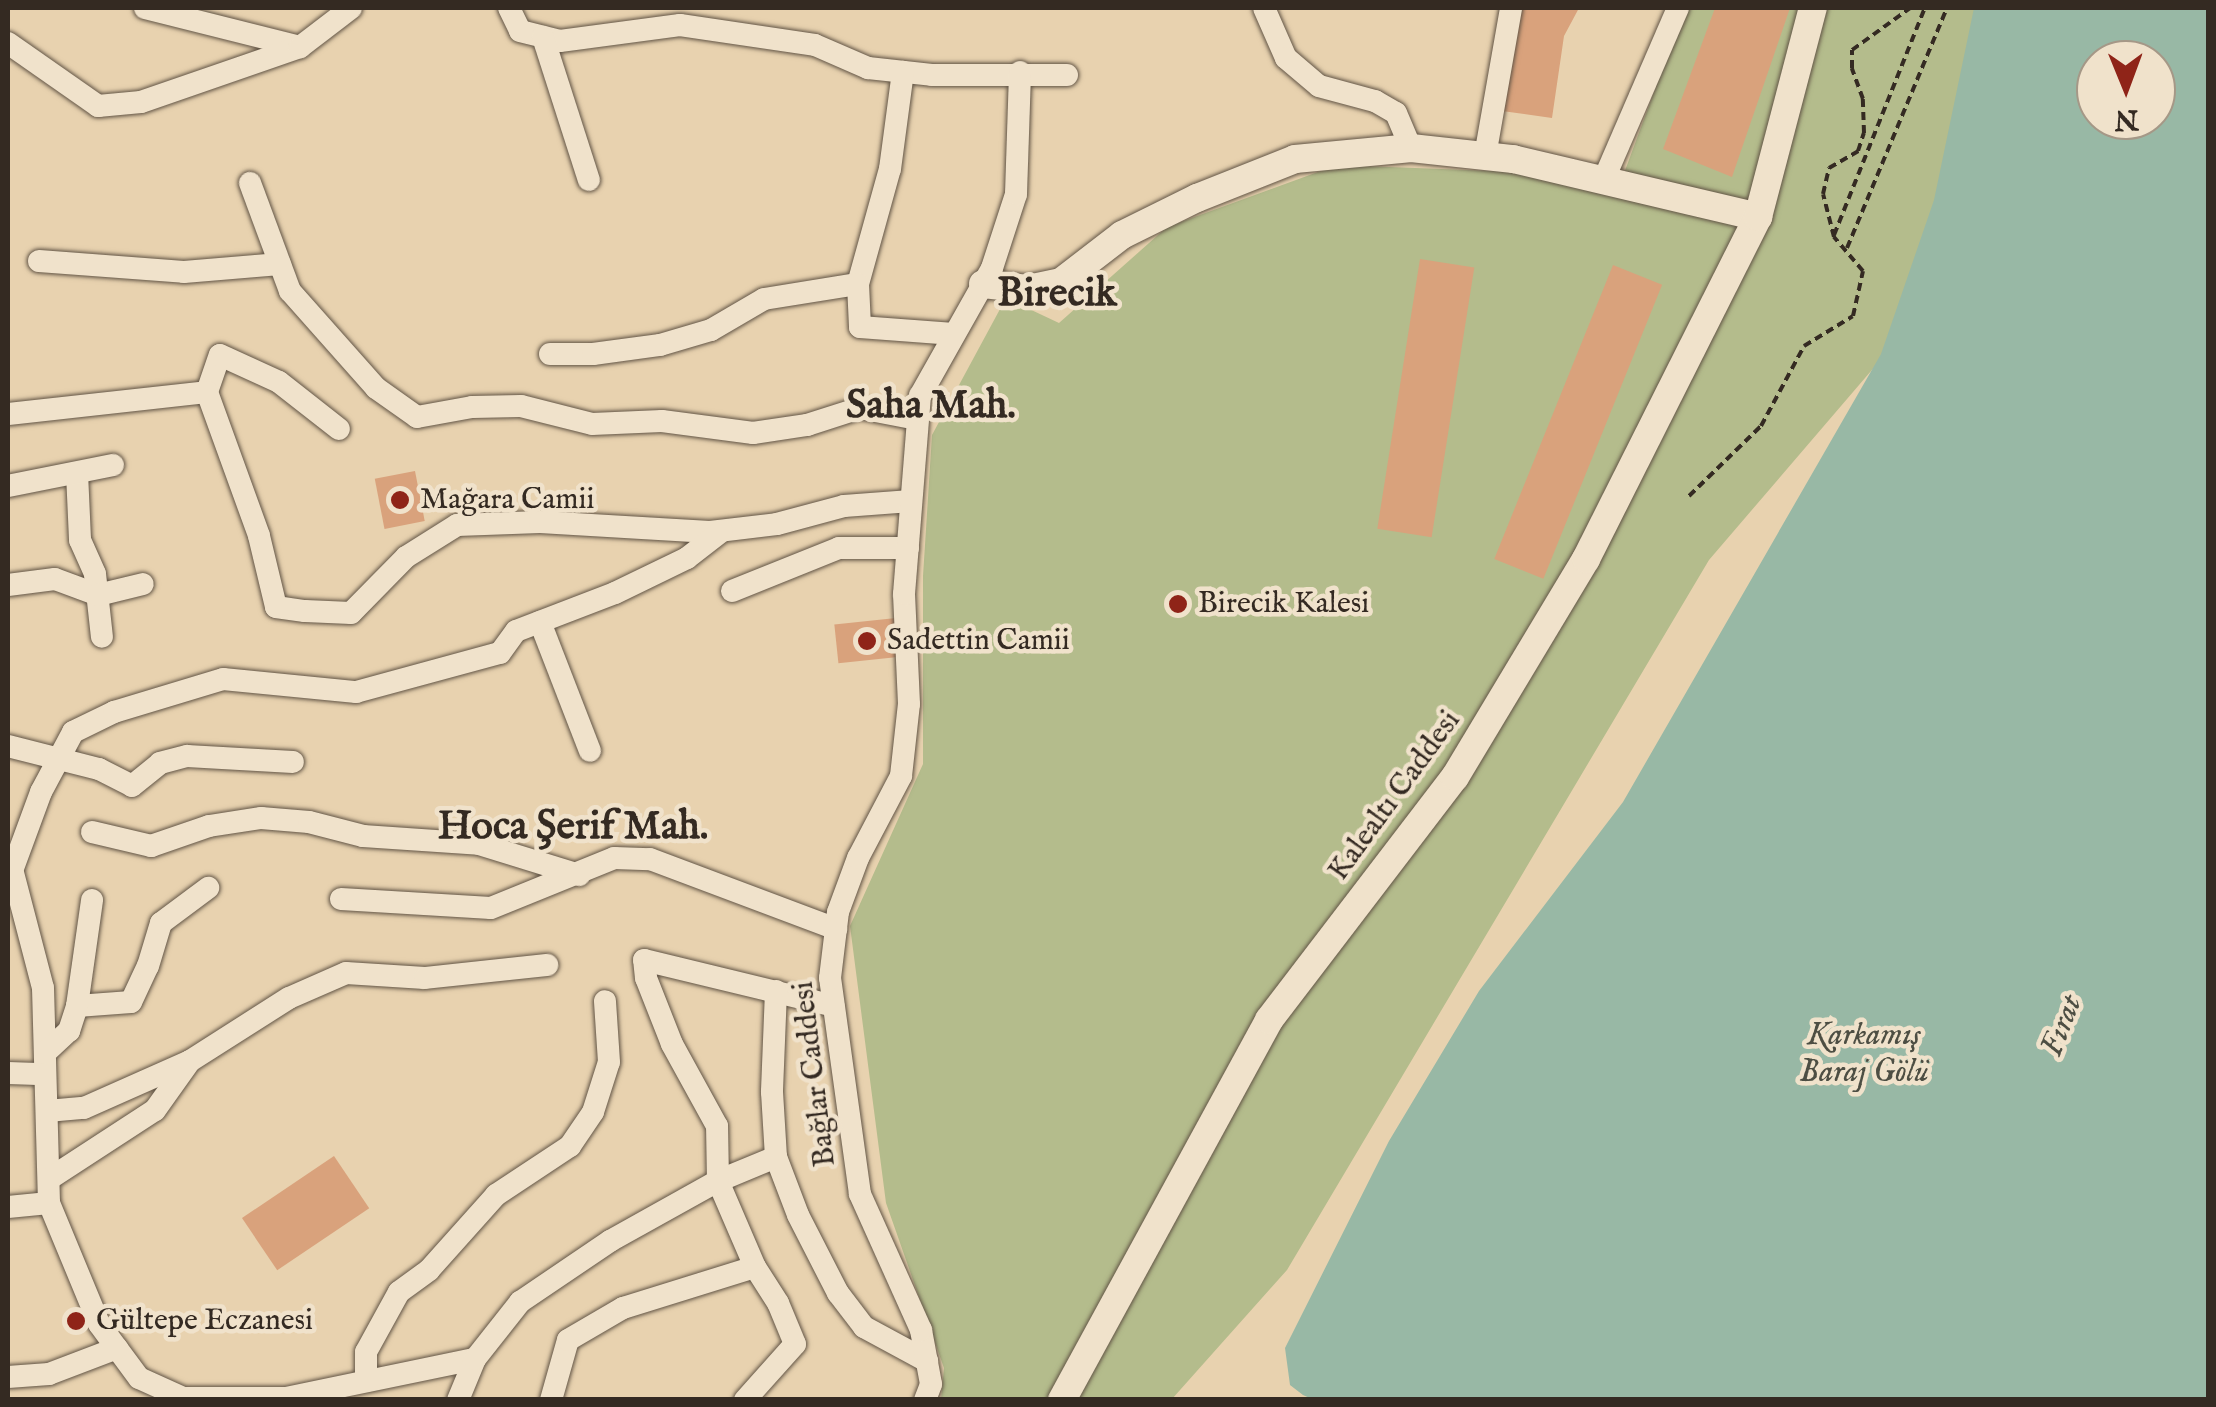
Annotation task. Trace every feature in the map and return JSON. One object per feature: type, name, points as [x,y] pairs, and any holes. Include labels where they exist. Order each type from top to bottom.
[{"type":"street","points":[[145,8],[300,47]]},
{"type":"street","points":[[8,43],[98,106],[141,102],[300,47],[351,8]]},
{"type":"street","points":[[509,8],[520,31],[560,41],[682,16],[815,45],[868,68],[1066,75]]},
{"type":"street","points":[[1264,8],[1286,58],[1319,86],[1375,101],[1396,113],[1412,148]]},
{"type":"street","points":[[1485,156],[1511,8]]},
{"type":"street","points":[[1604,179],[1678,8]]},
{"type":"street","name":"Kalealtı Caddesi","points":[[1062,1400],[1269,1020],[1455,777],[1586,558],[1758,217],[1814,8]]},
{"type":"street","points":[[543,37],[589,180]]},
{"type":"street","points":[[903,72],[890,169],[858,284],[860,327],[954,334]]},
{"type":"street","name":"Bağlar Caddesi","points":[[925,1400],[931,1384],[921,1330],[860,1194],[830,978],[836,929],[858,858],[901,776],[909,704],[904,594],[920,396],[983,284],[1016,194],[1020,72]]},
{"type":"street","points":[[983,284],[1028,289],[1061,282],[1122,235],[1197,198],[1295,159],[1412,148],[1485,156],[1604,179],[1758,217]]},
{"type":"street","points":[[250,183],[290,291],[376,388],[416,417],[472,407],[521,406],[592,424],[662,422],[753,433],[807,425],[860,408],[917,420]]},
{"type":"street","points":[[39,261],[184,272],[280,264]]},
{"type":"street","points":[[550,354],[594,354],[660,346],[711,330],[764,299],[858,284]]},
{"type":"street","points":[[339,428],[279,382],[220,355],[207,392],[259,536],[276,607],[352,613],[406,557],[458,525],[540,522],[722,530],[777,524],[844,506],[911,501]]},
{"type":"street","points":[[8,414],[79,410],[207,392]]},
{"type":"street","points":[[8,486],[113,465]]},
{"type":"street","points":[[77,474],[80,540],[95,574],[102,636]]},
{"type":"street","points":[[475,1359],[366,1381],[322,1395],[286,1398],[183,1399],[139,1378],[99,1324],[49,1203],[43,988],[9,872],[72,732],[114,712],[172,698],[222,679],[269,680],[356,692],[500,653],[516,631],[616,593],[687,558],[722,530]]},
{"type":"street","points":[[732,591],[839,548],[908,548]]},
{"type":"street","points":[[8,584],[55,580],[98,595],[143,584]]},
{"type":"street","points":[[540,622],[590,752]]},
{"type":"street","points":[[8,746],[58,756],[132,786],[160,764],[186,756],[293,762]]},
{"type":"street","points":[[92,832],[151,846],[209,826],[261,818],[308,822],[362,836],[480,844],[579,874]]},
{"type":"street","points":[[342,898],[491,908],[614,858],[650,859],[836,929]]},
{"type":"street","points":[[77,1006],[131,1002],[148,966],[161,922],[208,888]]},
{"type":"street","points":[[8,1073],[45,1063],[69,1032],[77,1006],[92,900]]},
{"type":"street","points":[[745,1400],[796,1344],[778,1302],[755,1267],[718,1180],[717,1126],[672,1044],[646,978],[644,960],[834,1006]]},
{"type":"street","points":[[46,1111],[84,1108],[190,1060],[290,998],[346,973],[425,978],[547,965]]},
{"type":"street","points":[[776,991],[772,1092],[776,1158],[798,1215],[838,1293],[864,1327],[927,1361]]},
{"type":"street","points":[[366,1381],[366,1352],[399,1292],[429,1270],[496,1195],[570,1146],[593,1112],[608,1062],[605,1001]]},
{"type":"street","points":[[48,1179],[156,1110],[190,1060]]},
{"type":"street","points":[[458,1400],[475,1359],[520,1302],[610,1240],[718,1180],[776,1158]]},
{"type":"street","points":[[8,1207],[49,1203]]},
{"type":"street","points":[[551,1400],[568,1340],[623,1308],[755,1267]]},
{"type":"street","points":[[8,1376],[50,1374],[117,1348]]},
{"type":"path","points":[[1690,496],[1761,426],[1804,346],[1853,316],[1863,271],[1834,237],[1823,194],[1828,168],[1858,151],[1864,133],[1863,99],[1852,68],[1852,50],[1910,8]]},
{"type":"path","points":[[1834,237],[1925,8]]},
{"type":"path","points":[[1846,248],[1947,8]]},
{"type":"shaded area","points":[[1685,8],[2091,8],[1937,294],[1709,560],[1287,1270],[1172,1399],[941,1399],[944,1368],[886,1203],[850,926],[923,764],[923,576],[932,435],[1006,298],[1059,323],[1167,227],[1337,165],[1623,176]]},
{"type":"water","name":"Karkamış Baraj Gölü","points":[[1974,8],[2208,8],[2208,1399],[1314,1400],[1303,1395],[1290,1385],[1285,1348],[1389,1141],[1479,991],[1623,802],[1881,354],[1934,200]]},
{"type":"building","points":[[1522,8],[1579,8],[1564,36],[1552,118],[1502,111]]},
{"type":"building","points":[[1715,8],[1790,8],[1732,177],[1663,149]]},
{"type":"building","points":[[1420,259],[1474,268],[1432,537],[1377,529]]},
{"type":"building","points":[[1613,265],[1662,285],[1543,579],[1494,559]]},
{"type":"building","name":"Mağara Camii","points":[[415,471],[425,521],[384,529],[375,479]]},
{"type":"building","name":"Sadettin Camii","points":[[896,618],[900,657],[838,663],[834,624]]},
{"type":"building","points":[[334,1156],[369,1208],[277,1270],[242,1218]]},
{"type":"place","name":"Mağara Camii","points":[[400,500]]},
{"type":"place","name":"Birecik Kalesi","points":[[1178,604]]},
{"type":"place","name":"Sadettin Camii","points":[[867,641]]},
{"type":"place","name":"Gültepe Eczanesi","points":[[76,1321]]},
{"type":"district","name":"Birecik","points":[[1057,295]]},
{"type":"district","name":"Saha Mah.","points":[[931,407]]},
{"type":"district","name":"Hoca Şerif Mah.","points":[[573,828]]},
{"type":"water label","name":"Fırat","points":[[2063,1026]]}]
